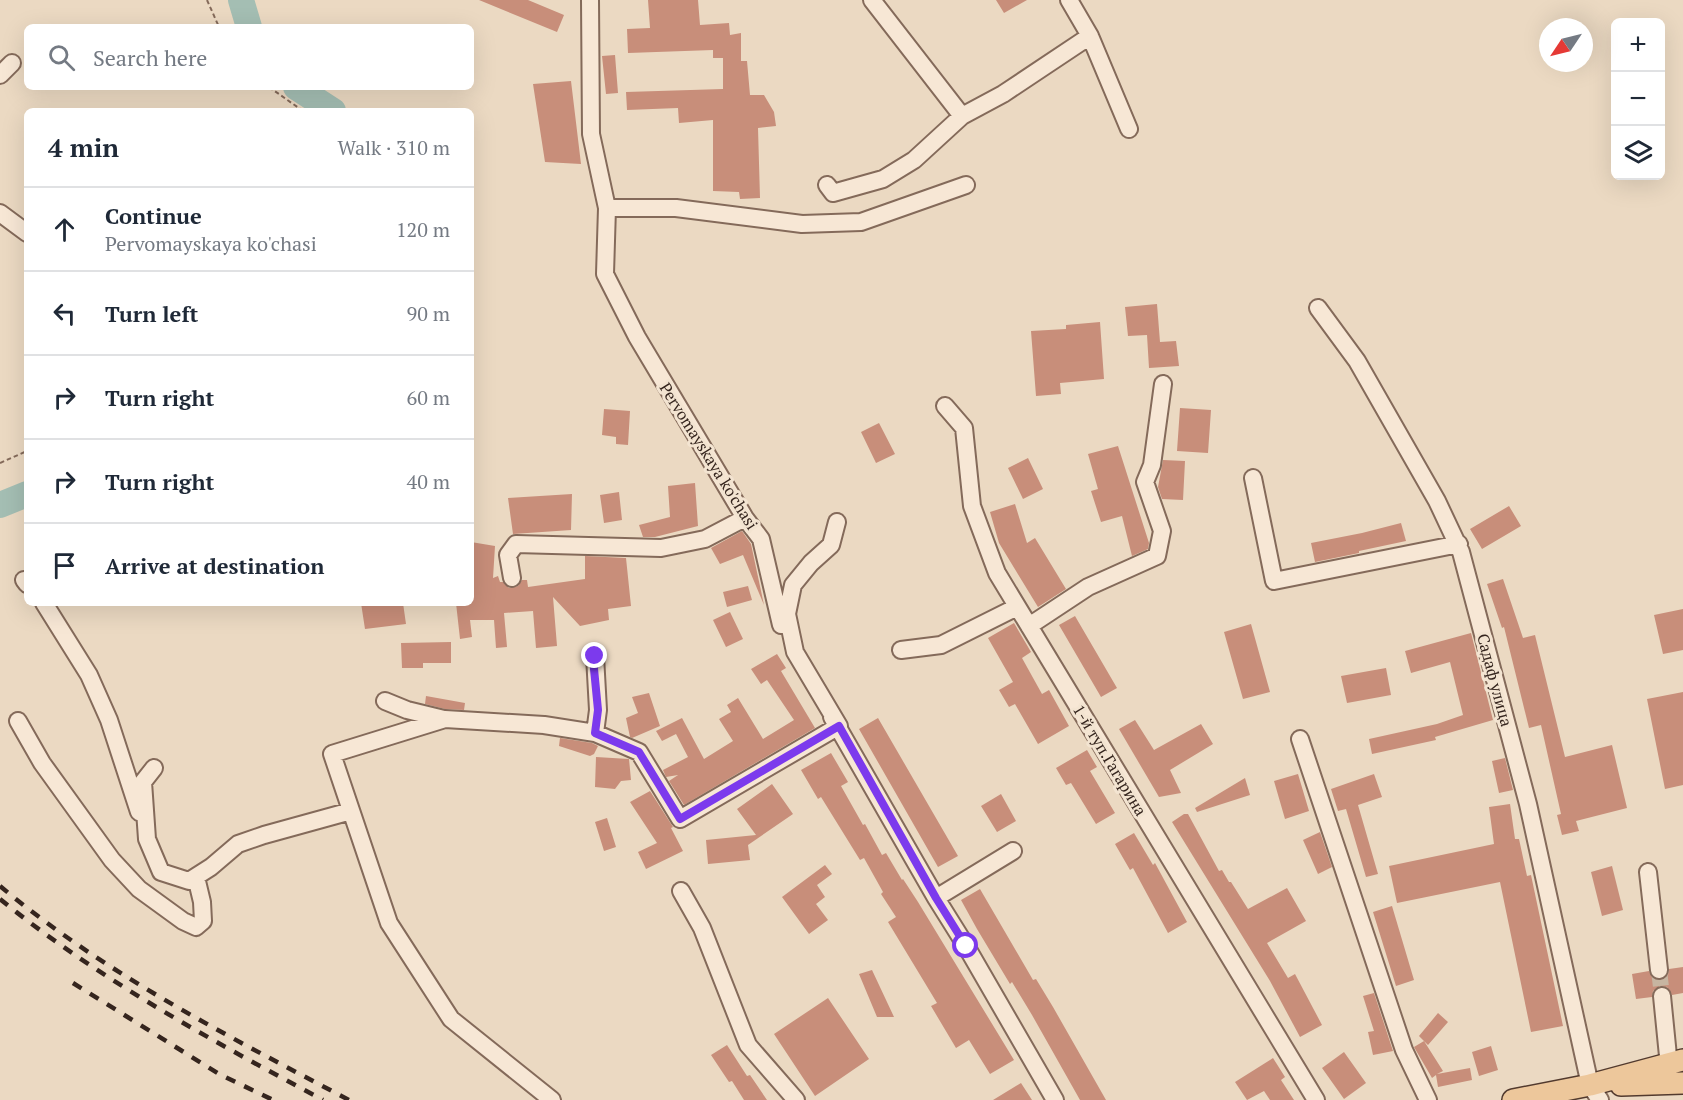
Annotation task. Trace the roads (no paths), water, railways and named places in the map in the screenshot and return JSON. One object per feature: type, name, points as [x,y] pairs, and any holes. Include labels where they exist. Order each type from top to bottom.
[{"type":"main road","points":[[1513,1100],[1595,1093],[1648,1077],[1678,1056]]},
{"type":"main road","points":[[1648,1077],[1683,1083]]},
{"type":"main road","points":[[1648,1077],[1683,1091]]},
{"type":"street","name":"Pervomayskaya ko'chasi","points":[[590,0],[591,134],[607,208],[606,274],[637,337],[745,518],[761,539],[789,656],[839,726],[936,898],[1055,1100]]},
{"type":"street","points":[[872,0],[962,116]]},
{"type":"street","points":[[1069,0],[1090,36],[1129,129]]},
{"type":"street","points":[[827,185],[833,193],[883,179],[914,160],[962,116],[1003,94],[1090,36]]},
{"type":"street","points":[[607,208],[676,208],[802,224],[861,222],[966,185]]},
{"type":"street","points":[[0,213],[24,231]]},
{"type":"street","name":"Садаф улица","points":[[1318,308],[1357,361],[1459,544],[1528,804],[1595,1093]]},
{"type":"street","points":[[1029,626],[1088,586],[1157,556],[1162,531],[1145,482],[1152,465],[1163,384]]},
{"type":"street","name":"1-й туп.Гагарина","points":[[945,406],[964,428],[972,506],[997,573],[1316,1100]]},
{"type":"street","points":[[1253,478],[1275,581],[1459,544]]},
{"type":"street","points":[[512,578],[508,555],[516,544],[660,548],[705,539],[745,518]]},
{"type":"street","points":[[386,701],[407,710],[445,719],[544,725],[595,733],[639,752],[680,819],[839,726],[795,652],[787,614],[793,585],[831,545],[837,522]]},
{"type":"street","points":[[46,606],[88,675],[109,720],[147,839],[161,872],[189,881],[212,867],[238,844],[351,811]]},
{"type":"street","points":[[901,650],[941,645],[1017,607]]},
{"type":"street","points":[[595,656],[598,710],[595,733]]},
{"type":"street","points":[[445,719],[332,754],[389,923],[451,1019],[552,1100]]},
{"type":"street","points":[[18,721],[42,763],[112,860],[139,888],[183,921],[196,927],[203,921],[202,902],[196,877]]},
{"type":"street","points":[[1300,739],[1404,1050],[1428,1100]]},
{"type":"street","points":[[147,839],[143,782],[154,768]]},
{"type":"street","points":[[936,898],[1013,851]]},
{"type":"street","points":[[1648,872],[1659,970]]},
{"type":"street","points":[[681,891],[702,928],[748,1045],[796,1100]]},
{"type":"street","points":[[1662,996],[1678,1056]]},
{"type":"waterway","points":[[241,0],[248,24]]},
{"type":"waterway","points":[[301,90],[328,108]]},
{"type":"waterway","points":[[0,505],[24,495]]},
{"type":"tunnel","points":[[1659,970],[1662,996]]},
{"type":"railway","points":[[0,886],[40,918],[125,976],[213,1027],[349,1100]]},
{"type":"railway","points":[[0,899],[76,956],[156,1007],[323,1100]]},
{"type":"railway","points":[[73,983],[219,1074],[273,1100]]}]
